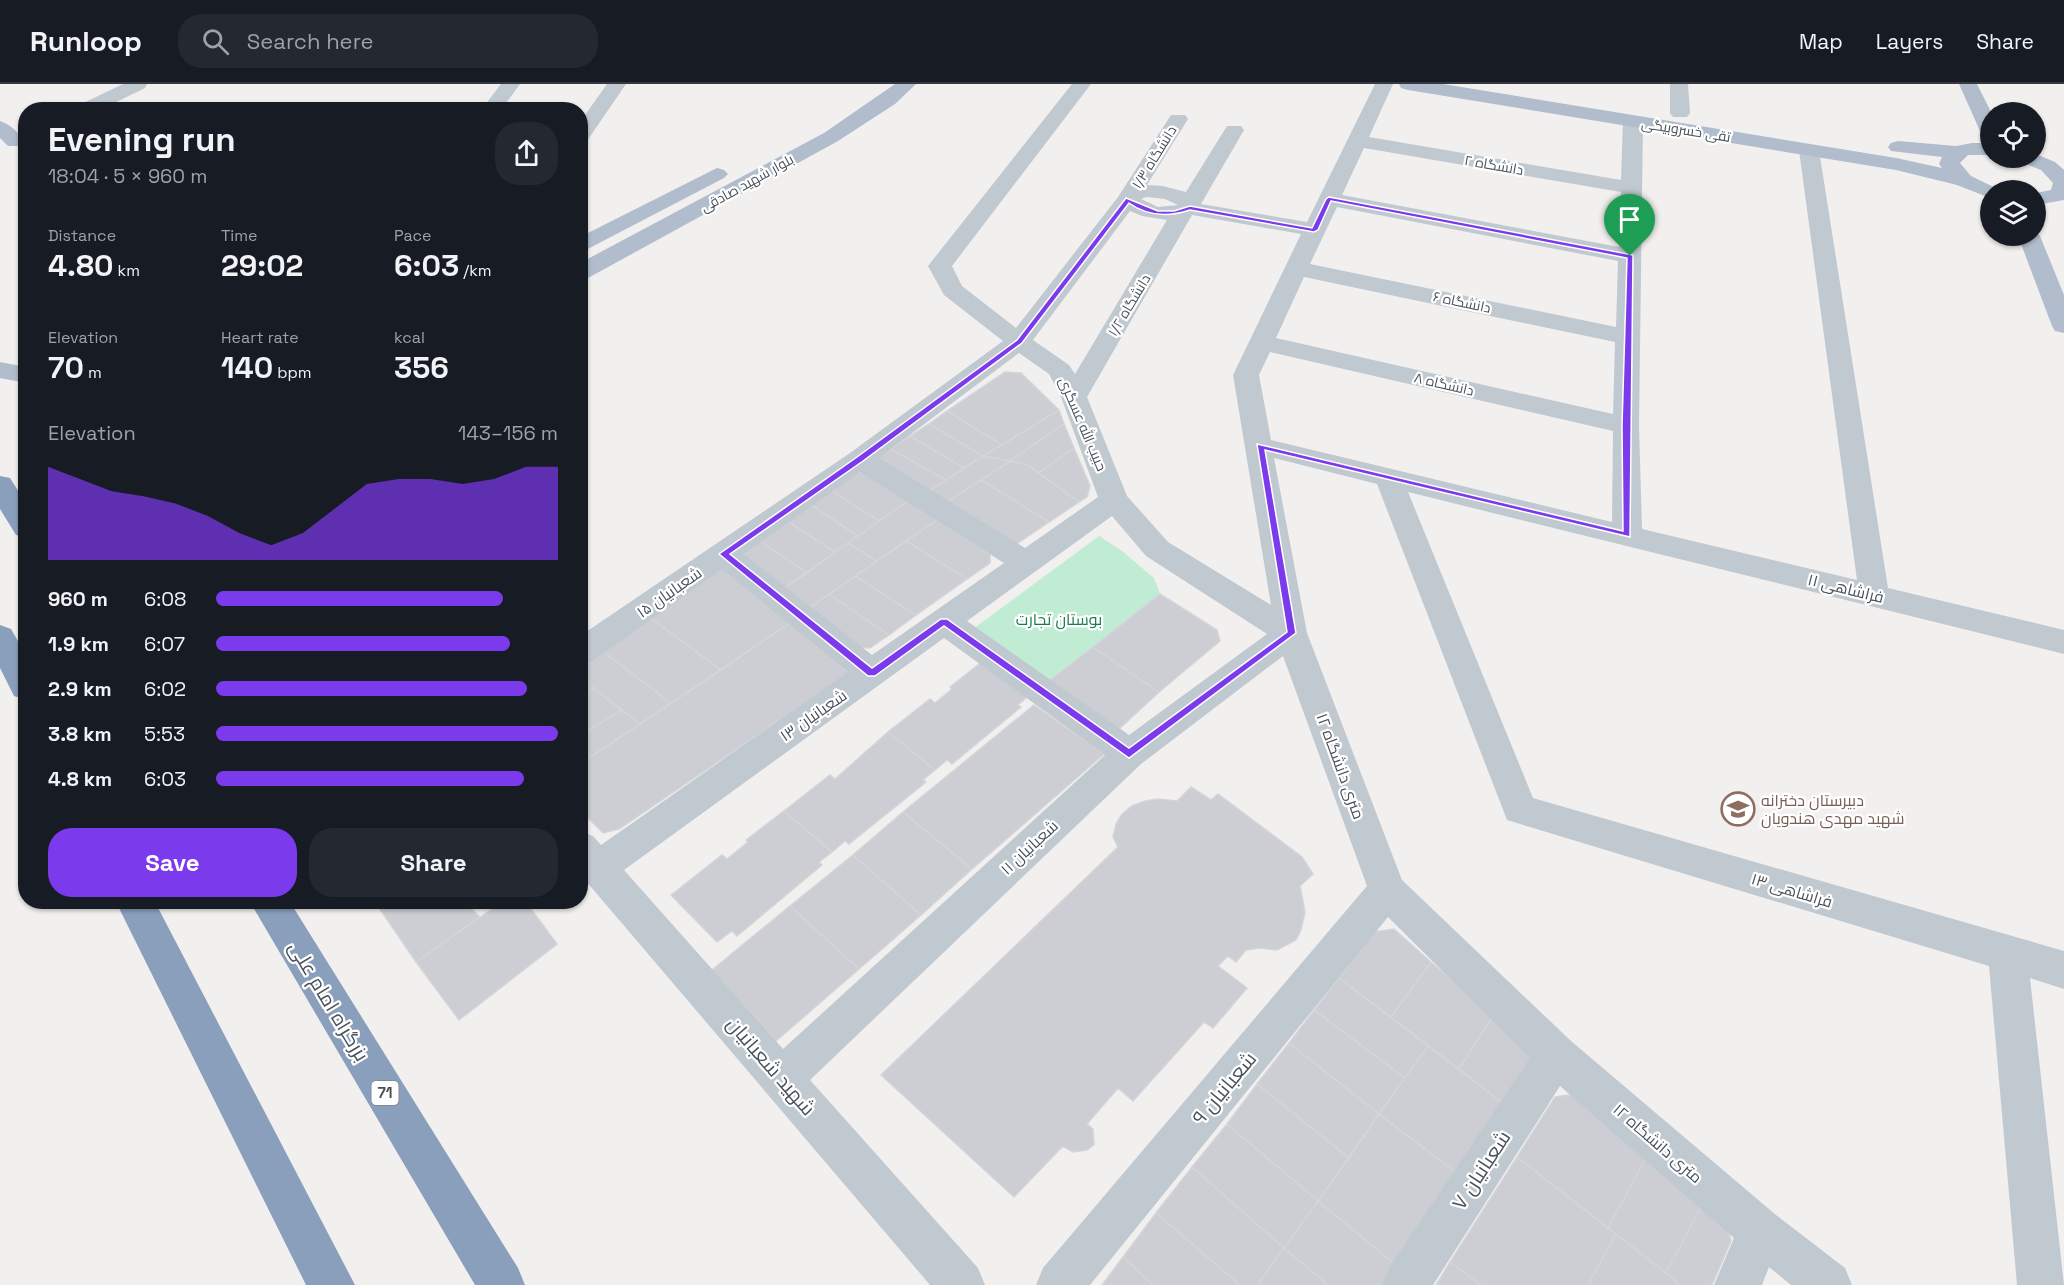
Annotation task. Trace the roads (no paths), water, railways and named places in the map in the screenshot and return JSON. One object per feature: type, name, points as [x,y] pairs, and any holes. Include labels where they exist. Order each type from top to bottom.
[{"type":"highway","points":[[0,486],[18,515]]},
{"type":"highway","points":[[0,637],[18,672]]},
{"type":"highway","points":[[139,909],[331,1285]]},
{"type":"highway","name":"بزرگراه امام علی","points":[[273,909],[501,1285]]},
{"type":"main road","name":"بلوار شهید صادقی","points":[[588,269],[822,142],[888,100],[907,84]]},
{"type":"main road","name":"تقی خسروبیگی","points":[[1408,84],[1896,164],[1964,180],[1980,187]]},
{"type":"main road","name":"تقی خسروبیگی","points":[[1500,84],[1894,147],[1956,152],[1980,149]]},
{"type":"main road","points":[[1968,84],[1980,110]]},
{"type":"main road","points":[[0,127],[18,139]]},
{"type":"main road","points":[[1956,152],[1950,158],[1949,164],[1954,172],[1964,180]]},
{"type":"main road","name":"بلوار شهید صادقی","points":[[588,242],[740,162]]},
{"type":"main road","points":[[2046,163],[2064,168]]},
{"type":"main road","points":[[2046,165],[2064,182],[2064,189],[2058,195],[2049,198]]},
{"type":"main road","points":[[2033,246],[2064,326]]},
{"type":"main road","points":[[0,370],[18,373]]},
{"type":"street","points":[[101,102],[138,84]]},
{"type":"street","points":[[496,102],[511,84]]},
{"type":"street","points":[[588,122],[617,84]]},
{"type":"street","name":"حبیب الله عسگری","points":[[1082,84],[940,266],[952,290],[1060,370],[1074,397],[1114,500],[1157,549],[1292,633]]},
{"type":"street","name":"۱۲ متری دانشگاه","points":[[1384,84],[1246,375],[1292,633],[1387,890],[1556,1055],[1760,1231],[1828,1285]]},
{"type":"street","points":[[1679,84],[1680,113]]},
{"type":"street","name":"دانشگاه ۱/۳","points":[[1019,341],[1129,197],[1178,119]]},
{"type":"street","points":[[1627,535],[1626,426],[1633,121]]},
{"type":"street","name":"دانشگاه ۱/۲","points":[[1074,397],[1234,130]]},
{"type":"street","name":"دانشگاه ۲","points":[[1357,141],[1632,188]]},
{"type":"street","points":[[1809,150],[1874,595]]},
{"type":"street","points":[[1129,197],[1145,191],[1158,191],[1180,197],[1188,208],[1314,230]]},
{"type":"street","points":[[1329,199],[1630,256]]},
{"type":"street","name":"دانشگاه ۶","points":[[1296,268],[1628,337]]},
{"type":"street","name":"شعبانیان ۱۵","points":[[588,647],[860,459],[1019,341]]},
{"type":"street","name":"دانشگاه ۸","points":[[1261,342],[1626,426]]},
{"type":"street","name":"فراشاهی ۱۱","points":[[1260,446],[2064,642]]},
{"type":"street","points":[[860,459],[1026,563]]},
{"type":"street","name":"فراشاهی ۱۳","points":[[1388,477],[1520,809],[2064,970]]},
{"type":"street","name":"شعبانیان ۱۳","points":[[590,857],[872,673],[1114,500]]},
{"type":"street","points":[[723,554],[872,673]]},
{"type":"street","points":[[944,621],[1129,754]]},
{"type":"street","name":"شعبانیان ۱۱","points":[[782,1078],[1129,754],[1292,633]]},
{"type":"street","name":"شهید شعبانیان","points":[[590,857],[962,1285]]},
{"type":"street","name":"شعبانیان ۹","points":[[1060,1285],[1387,890]]},
{"type":"street","points":[[2007,953],[2041,1285]]},
{"type":"street","name":"شعبانیان ۷","points":[[1406,1285],[1556,1055]]},
{"type":"street","points":[[1738,1285],[1760,1231]]},
{"type":"place","name":"دبیرستان دخترانه شهید مهدی هندویان","points":[[1738,809]]},
{"type":"park label","name":"بوستان تجارت","points":[[1059,619]]}]
